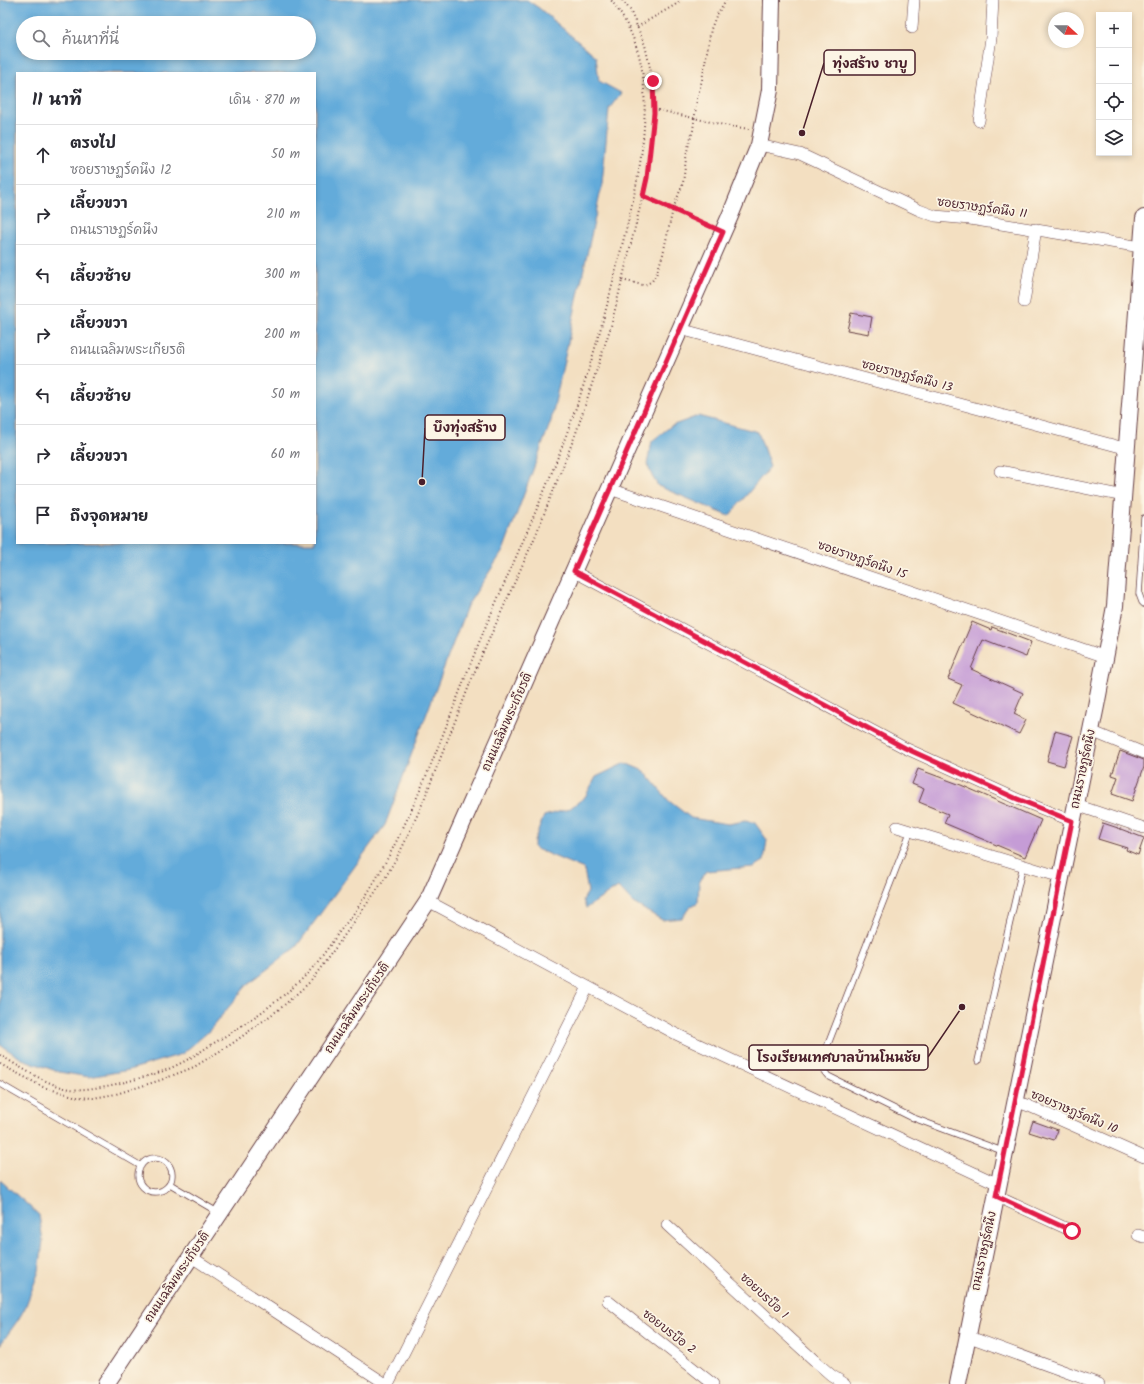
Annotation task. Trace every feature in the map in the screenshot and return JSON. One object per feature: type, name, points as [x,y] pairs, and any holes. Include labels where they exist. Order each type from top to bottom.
[{"type":"street","name":"ถนนเฉลิมพระเกียรติ","points":[[106,1384],[428,901],[723,232],[761,138],[770,90],[772,0]]},
{"type":"street","points":[[912,28],[914,0]]},
{"type":"street","points":[[979,121],[991,38],[993,0]]},
{"type":"street","name":"ซอยราษฏร์คนึง 11","points":[[761,138],[800,154],[919,210],[936,216],[970,219],[1141,247]]},
{"type":"street","name":"ถนนราษฏร์คนึง","points":[[958,1384],[1106,657],[1115,606],[1128,449],[1144,218]]},
{"type":"street","points":[[1024,302],[1036,229]]},
{"type":"street","name":"ซอยราษฏร์คนึง 13","points":[[680,329],[1128,449]]},
{"type":"street","points":[[1000,471],[1124,496]]},
{"type":"street","name":"ซอยราษฏร์คนึง 15","points":[[610,488],[1106,657]]},
{"type":"street","points":[[574,571],[905,748],[1015,798],[1072,821]]},
{"type":"street","points":[[1091,731],[1144,753]]},
{"type":"street","points":[[1076,805],[1144,828]]},
{"type":"street","points":[[897,827],[1023,864],[1061,877]]},
{"type":"street","points":[[428,901],[676,1034],[997,1190],[1072,1231]]},
{"type":"street","points":[[190,1256],[387,1384],[588,987]]},
{"type":"street","name":"ซอยราษฏร์คนึง 10","points":[[1015,1101],[1144,1157]]},
{"type":"street","name":"ซอยบรบือ 1","points":[[667,1224],[826,1370],[845,1384]]},
{"type":"street","name":"ซอยบรบือ 2","points":[[608,1301],[713,1384]]},
{"type":"street","points":[[967,1336],[1099,1384]]},
{"type":"lane","points":[[1144,518],[1139,594],[1144,604]]},
{"type":"lane","points":[[911,830],[828,1044],[821,1066],[828,1076],[911,1117],[1005,1152]]},
{"type":"lane","points":[[978,1062],[1023,864]]},
{"type":"lane","points":[[0,1084],[141,1166]]},
{"type":"lane","points":[[159,1158],[164,1160],[171,1168],[172,1174],[170,1184],[160,1191],[149,1191],[140,1183],[138,1172],[141,1166],[148,1159],[159,1158]]},
{"type":"lane","points":[[170,1184],[219,1213]]},
{"type":"path","points":[[0,1055],[40,1077],[57,1085],[71,1089],[99,1087],[133,1080],[167,1070],[247,1023],[290,990],[321,958],[374,882],[410,814],[484,630],[537,508],[572,420],[600,334],[636,187],[642,154],[645,122],[642,70],[637,46],[627,24],[611,0]]},
{"type":"path","points":[[0,1064],[43,1087],[77,1097],[93,1098],[116,1094],[161,1080],[194,1067],[233,1043],[276,1012],[311,981],[384,880],[403,846],[421,807],[477,666],[535,537],[576,434],[611,326],[647,178],[654,108],[651,74],[645,45],[630,10],[622,0]]},
{"type":"path","points":[[637,27],[676,5],[681,0]]},
{"type":"path","points":[[622,280],[642,285],[652,281],[656,275],[663,254],[673,209],[683,183],[687,151],[693,130],[711,29],[716,16],[726,0]]},
{"type":"path","points":[[654,108],[724,125],[761,138]]},
{"type":"path","points":[[643,196],[723,232]]},
{"type":"water","points":[[0,0],[527,0],[539,8],[596,57],[599,81],[621,93],[609,109],[602,185],[551,421],[503,551],[467,606],[385,825],[296,947],[248,984],[208,1032],[182,1054],[129,1070],[89,1077],[59,1072],[22,1059],[0,1045]]},
{"type":"water","points":[[698,416],[758,432],[770,467],[729,516],[658,486],[647,464],[652,441],[671,426]]},
{"type":"water","points":[[625,763],[644,771],[669,801],[691,818],[728,824],[745,821],[755,823],[767,840],[764,861],[754,867],[706,871],[699,881],[698,902],[689,908],[682,918],[662,920],[633,903],[618,887],[586,908],[583,900],[588,892],[584,869],[534,848],[534,841],[544,816],[569,809],[585,797],[596,777]]},
{"type":"water","points":[[0,1180],[39,1215],[43,1241],[39,1271],[25,1308],[0,1345]]},
{"type":"building","points":[[851,313],[872,317],[869,334],[847,330]]},
{"type":"building","points":[[972,622],[991,630],[992,627],[1031,642],[1026,657],[983,640],[971,669],[1023,693],[1014,714],[1026,720],[1019,734],[953,703],[962,685],[948,679]]},
{"type":"building","points":[[1055,731],[1073,736],[1064,766],[1047,761]]},
{"type":"building","points":[[1120,751],[1144,760],[1144,767],[1132,801],[1112,794],[1118,777],[1112,775]]},
{"type":"building","points":[[918,769],[961,785],[1041,820],[1025,857],[944,823],[948,814],[919,802],[924,789],[912,784]]},
{"type":"building","points":[[1103,823],[1144,838],[1138,855],[1126,850],[1127,848],[1098,839]]},
{"type":"building","points":[[1033,1121],[1058,1130],[1054,1140],[1029,1132]]},
{"type":"place","name":"ทุ่งสร้าง ชาบู","points":[[802,133]]},
{"type":"place","name":"บึงทุ่งสร้าง","points":[[422,482]]},
{"type":"place","name":"โรงเรียนเทศบาลบ้านโนนชัย","points":[[962,1007]]},
{"type":"route","points":[[653,81],[654,113],[647,178],[643,196],[723,232],[574,571],[905,748],[1015,798],[1072,821],[996,1196],[1072,1231]]}]
